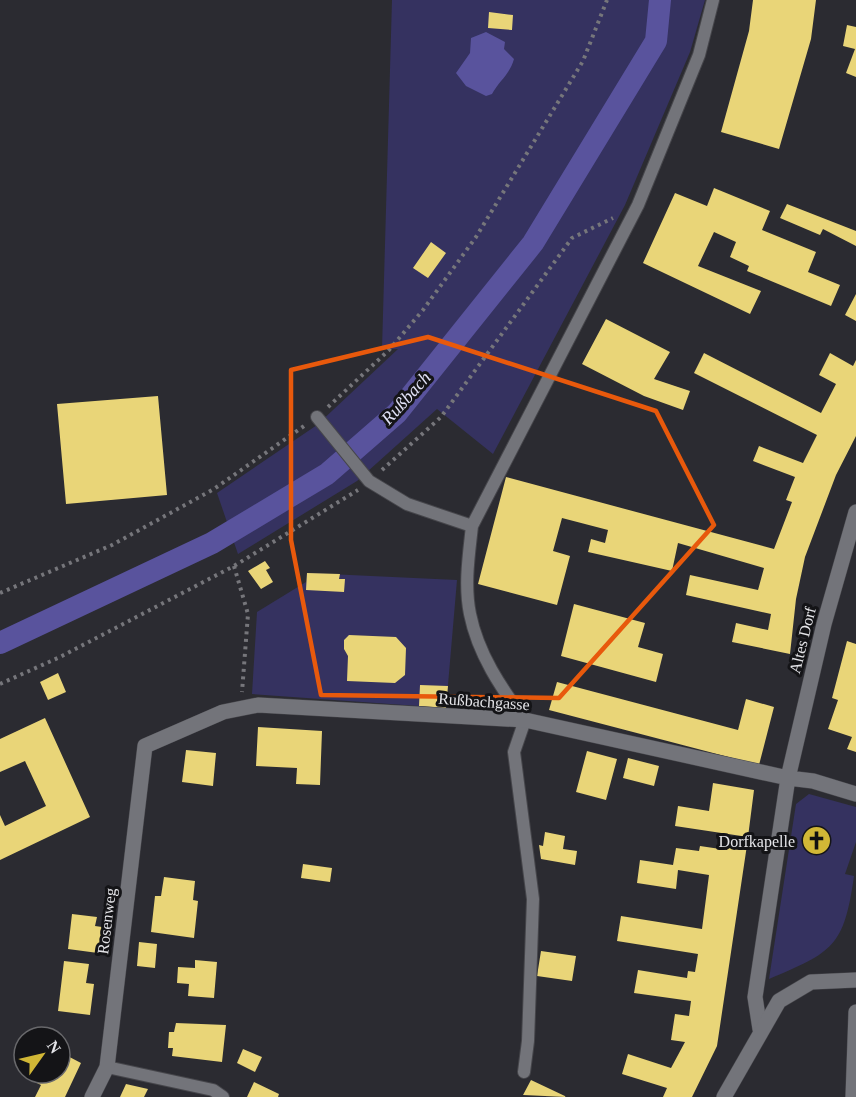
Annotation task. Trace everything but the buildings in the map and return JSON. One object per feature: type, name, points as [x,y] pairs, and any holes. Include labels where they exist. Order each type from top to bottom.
[{"type":"street","name":"Altes Dorf","points":[[760,1029],[755,997],[788,778],[824,624],[856,512]]},
{"type":"street","name":"Rußbachgasse","points":[[145,746],[241,706],[258,705],[525,720],[788,778],[813,781],[856,794]]},
{"type":"street","name":"Rosenweg","points":[[92,1097],[107,1067],[145,746]]},
{"type":"street","points":[[724,1097],[760,1029],[779,1001],[794,990],[811,982],[856,980]]},
{"type":"street","points":[[853,1097],[856,1012]]},
{"type":"lane","points":[[524,1072],[528,1041],[533,899],[514,752],[525,720],[498,685],[482,652],[469,614],[467,576],[472,526],[638,205],[699,55],[713,0]]},
{"type":"lane","points":[[317,417],[367,479],[407,504],[472,526]]},
{"type":"lane","points":[[107,1067],[213,1090],[223,1097]]},
{"type":"path","points":[[0,593],[112,545],[214,489],[317,417],[389,350],[423,310],[476,237],[583,61],[607,0]]},
{"type":"path","points":[[0,684],[60,657],[234,566],[367,479],[441,417],[572,238],[638,205]]},
{"type":"path","points":[[234,566],[249,614],[241,706]]},
{"type":"highlighted area","points":[[428,337],[656,411],[714,525],[559,698],[321,695],[291,540],[291,370]]},
{"type":"shaded area","points":[[392,0],[705,0],[690,52],[625,205],[493,454],[437,409],[357,481],[238,554],[217,493],[317,425],[398,349],[382,349]]},
{"type":"shaded area","points":[[486,32],[505,42],[504,49],[514,59],[510,69],[492,94],[486,96],[466,86],[456,73],[470,53],[471,38]]},
{"type":"shaded area","points":[[307,573],[457,580],[446,708],[252,694],[257,612],[306,582]]},
{"type":"shaded area","points":[[809,794],[856,807],[856,842],[845,874],[854,876],[850,900],[840,933],[832,944],[808,962],[769,979],[796,804]]},
{"type":"waterway","name":"Rußbach","points":[[0,643],[212,543],[327,474],[397,413],[533,243],[656,41],[660,0]]},
{"type":"place","name":"Dorfkapelle","points":[[816,841]]}]
